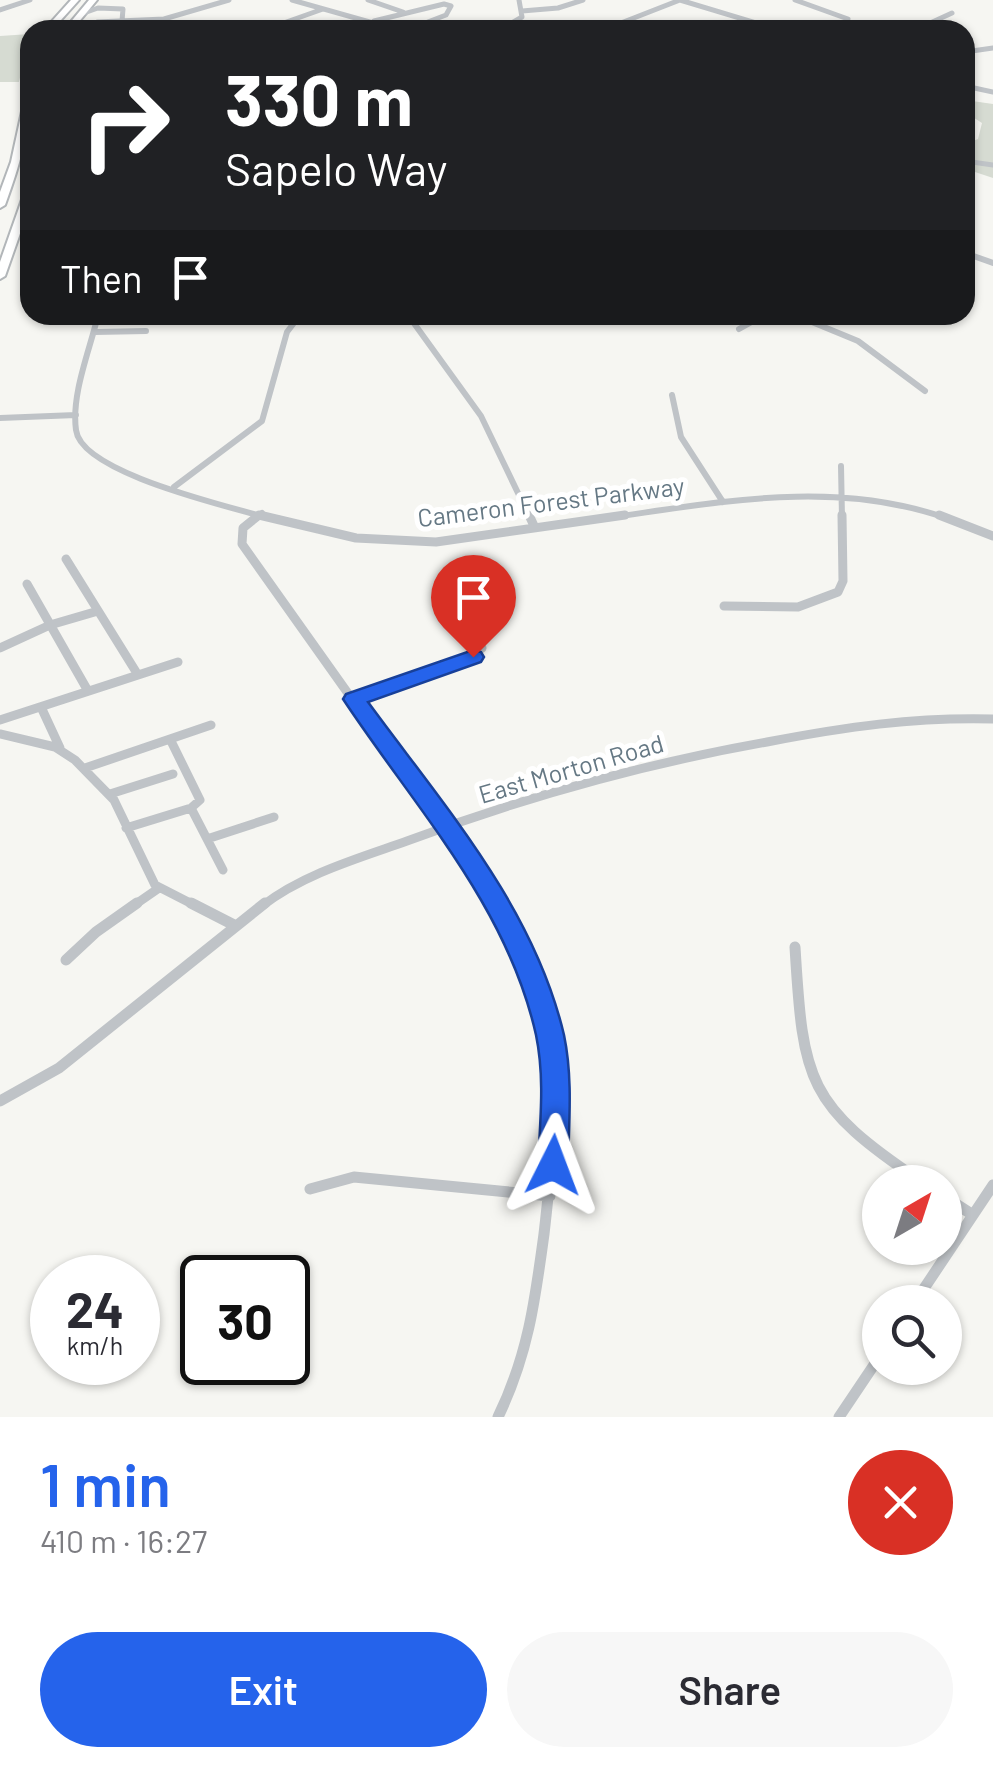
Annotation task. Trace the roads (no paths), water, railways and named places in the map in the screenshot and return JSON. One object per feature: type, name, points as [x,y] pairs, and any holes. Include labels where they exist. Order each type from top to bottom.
[{"type":"highway","points":[[75,20],[92,0]]},
{"type":"highway","points":[[0,206],[20,143]]},
{"type":"highway","points":[[0,276],[20,219]]},
{"type":"street","points":[[0,10],[30,0]]},
{"type":"street","points":[[92,0],[102,8]]},
{"type":"street","points":[[136,20],[178,17],[229,0]]},
{"type":"street","points":[[292,0],[364,20]]},
{"type":"street","points":[[307,4],[318,0]]},
{"type":"street","points":[[368,0],[403,12]]},
{"type":"street","points":[[519,0],[519,20]]},
{"type":"street","points":[[522,11],[558,8],[583,0]]},
{"type":"street","points":[[629,20],[680,0],[744,20]]},
{"type":"street","points":[[795,0],[848,19]]},
{"type":"street","points":[[377,20],[444,2],[451,6],[444,16],[433,20]]},
{"type":"street","points":[[78,15],[102,8],[126,10],[122,20]]},
{"type":"street","points":[[292,20],[323,9]]},
{"type":"street","points":[[422,10],[444,16]]},
{"type":"street","points":[[937,20],[952,13]]},
{"type":"street","points":[[0,418],[76,416],[96,325]]},
{"type":"street","points":[[174,488],[262,420],[292,325]]},
{"type":"street","points":[[415,325],[481,416],[535,528]]},
{"type":"street","points":[[739,329],[746,325]]},
{"type":"street","points":[[819,325],[858,341],[925,392]]},
{"type":"street","points":[[94,332],[146,331]]},
{"type":"street","points":[[672,395],[681,436],[723,502]]},
{"type":"street","name":"Cameron Forest Parkway","points":[[76,416],[76,437],[92,457],[117,470],[342,536],[388,543],[436,542],[785,494],[841,495],[921,509],[993,536]]},
{"type":"street","points":[[724,606],[750,610],[817,602],[838,592],[844,581],[841,466]]},
{"type":"street","points":[[262,514],[243,528],[242,544],[506,916],[539,992],[556,1084],[550,1196],[532,1328],[514,1384],[498,1417]]},
{"type":"street","points":[[66,559],[138,674]]},
{"type":"street","points":[[26,584],[88,691]]},
{"type":"street","points":[[0,648],[50,624],[98,612]]},
{"type":"street","points":[[354,699],[460,664],[482,648]]},
{"type":"street","points":[[0,720],[178,662]]},
{"type":"street","points":[[41,706],[61,750]]},
{"type":"street","name":"East Morton Road","points":[[0,1101],[59,1068],[234,925],[298,883],[584,780],[746,744],[926,717],[993,719]]},
{"type":"street","points":[[85,768],[211,725]]},
{"type":"street","points":[[0,734],[61,750],[85,768],[110,794],[159,888],[234,925]]},
{"type":"street","points":[[126,828],[190,808],[200,800],[170,739]]},
{"type":"street","points":[[110,794],[174,774]]},
{"type":"street","points":[[190,808],[224,870]]},
{"type":"street","points":[[207,839],[274,817]]},
{"type":"street","points":[[66,960],[96,932],[159,888]]},
{"type":"street","points":[[795,947],[801,1047],[820,1097],[866,1147],[895,1165]]},
{"type":"street","points":[[310,1188],[354,1177],[550,1196]]},
{"type":"street","points":[[926,1285],[993,1185]]},
{"type":"street","points":[[962,1208],[973,1215]]},
{"type":"street","points":[[839,1417],[862,1383]]}]
